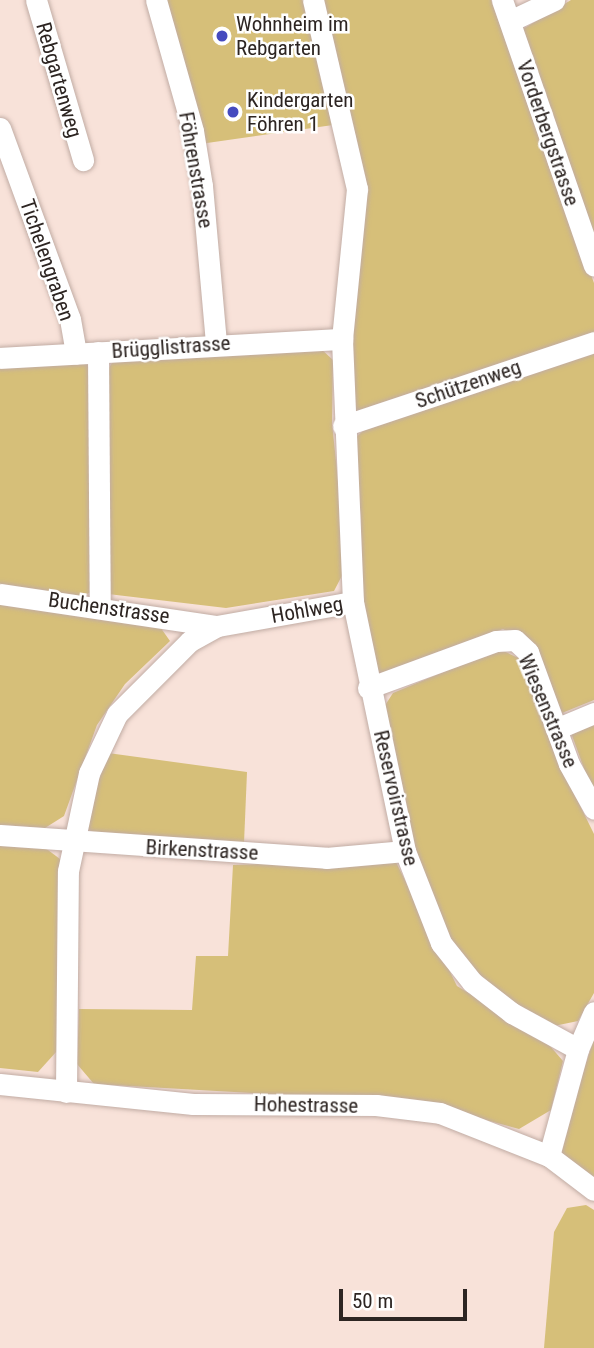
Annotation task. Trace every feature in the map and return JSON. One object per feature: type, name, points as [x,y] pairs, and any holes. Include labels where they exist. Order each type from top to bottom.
[{"type":"street","name":"Rebgartenweg","points":[[36,0],[83,160]]},
{"type":"street","name":"Föhrenstrasse","points":[[156,0],[193,131],[202,186],[216,343]]},
{"type":"street","name":"Hohlweg","points":[[66,1092],[68,871],[72,842],[89,773],[117,714],[190,641],[216,626],[353,602],[342,426],[342,339],[357,188],[313,0]]},
{"type":"street","name":"Vorderbergstrasse","points":[[502,0],[594,265]]},
{"type":"street","points":[[510,21],[554,0]]},
{"type":"street","name":"Tichelengraben","points":[[0,128],[70,319],[76,353]]},
{"type":"street","name":"Brügglistrasse","points":[[0,358],[216,343],[342,339]]},
{"type":"street","name":"Schützenweg","points":[[342,426],[594,342]]},
{"type":"street","points":[[98,352],[100,607]]},
{"type":"street","name":"Buchenstrasse","points":[[0,594],[216,626]]},
{"type":"street","name":"Reservoirstrasse","points":[[353,602],[368,688],[405,851],[441,943],[472,982],[512,1013],[578,1049]]},
{"type":"street","name":"Wiesenstrasse","points":[[368,688],[496,641],[515,640],[528,652],[569,764],[594,809]]},
{"type":"street","points":[[556,729],[594,713]]},
{"type":"street","name":"Birkenstrasse","points":[[0,835],[326,858],[405,851]]},
{"type":"street","points":[[549,1156],[578,1049],[594,1012]]},
{"type":"street","name":"Hohestrasse","points":[[0,1084],[193,1104],[376,1105],[440,1114],[549,1156],[594,1190]]},
{"type":"shaded area","points":[[162,0],[304,0],[333,125],[200,144]]},
{"type":"shaded area","points":[[320,0],[491,0],[594,283],[594,336],[349,416],[350,323],[367,192]]},
{"type":"shaded area","points":[[571,0],[594,0],[594,235],[523,29]]},
{"type":"shaded area","points":[[320,348],[333,360],[332,423],[347,566],[334,591],[226,608],[108,594],[106,372],[116,357]]},
{"type":"shaded area","points":[[594,353],[594,700],[562,713],[536,647],[503,629],[374,679],[362,602],[361,517],[351,442],[367,427]]},
{"type":"shaded area","points":[[91,362],[93,591],[81,597],[0,586],[0,367]]},
{"type":"shaded area","points":[[0,603],[158,624],[170,641],[125,684],[97,725],[64,816],[45,828],[0,825]]},
{"type":"shaded area","points":[[499,649],[525,661],[558,761],[594,834],[594,993],[578,1021],[549,1027],[491,991],[459,957],[417,865],[384,707],[393,693]]},
{"type":"shaded area","points":[[594,720],[594,796],[570,730]]},
{"type":"shaded area","points":[[108,753],[247,772],[244,843],[101,836],[83,827]]},
{"type":"shaded area","points":[[0,842],[44,847],[60,859],[57,1051],[38,1072],[0,1068]]},
{"type":"shaded area","points":[[395,860],[457,986],[544,1039],[563,1061],[551,1110],[519,1129],[423,1103],[94,1084],[77,1064],[79,1009],[192,1010],[196,956],[228,956],[233,865]]},
{"type":"shaded area","points":[[594,1039],[594,1177],[557,1150]]},
{"type":"shaded area","points":[[586,1205],[594,1210],[594,1348],[544,1348],[554,1232],[567,1208]]},
{"type":"place","name":"Wohnheim im Rebgarten","points":[[222,36]]},
{"type":"place","name":"Kindergarten Föhren 1","points":[[233,112]]}]
